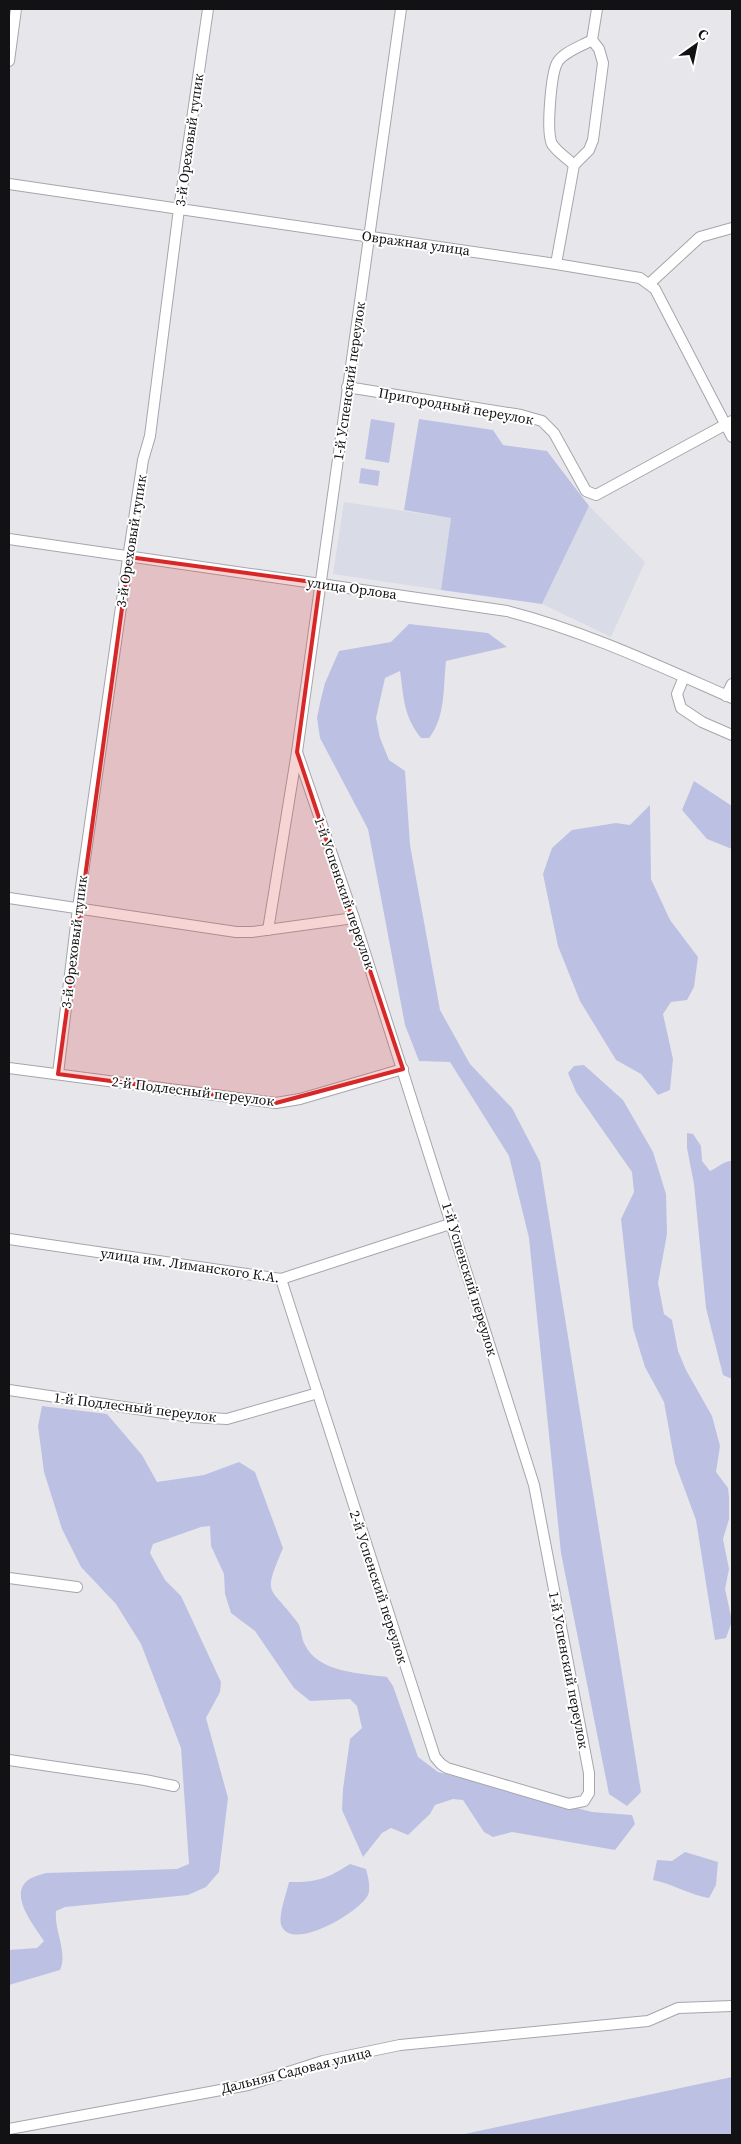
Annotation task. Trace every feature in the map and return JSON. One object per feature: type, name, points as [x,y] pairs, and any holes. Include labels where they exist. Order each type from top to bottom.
[{"type":"street","points":[[9,61],[16,9]]},
{"type":"street","name":"3-й Ореховый тупик","points":[[58,1074],[78,908],[128,557],[143,460],[150,436],[179,209],[208,9]]},
{"type":"street","name":"1-й Успенский переулок","points":[[268,930],[297,752],[401,9]]},
{"type":"street","points":[[592,40],[597,9]]},
{"type":"street","points":[[574,166],[552,143],[549,120],[554,73],[558,62],[565,55],[592,40]]},
{"type":"street","points":[[556,264],[574,166],[589,150],[593,140],[604,62],[599,48],[592,40]]},
{"type":"street","name":"Овражная улица","points":[[9,184],[556,264],[640,278],[649,284]]},
{"type":"street","points":[[732,228],[700,236],[649,284],[655,289],[729,422],[732,436]]},
{"type":"street","name":"Пригородный переулок","points":[[348,387],[521,415],[542,421],[554,434],[586,491],[596,495],[729,422]]},
{"type":"street","name":"улица Орлова","points":[[9,539],[507,611],[550,622],[729,697]]},
{"type":"street","points":[[684,678],[677,694],[681,708],[702,722],[732,735]]},
{"type":"street","points":[[729,697],[732,684]]},
{"type":"street","name":"1-й Успенский переулок","points":[[297,752],[403,1069],[534,1485],[589,1773],[589,1793],[584,1801],[569,1804]]},
{"type":"street","points":[[9,898],[236,932],[268,930],[354,918]]},
{"type":"street","name":"2-й Подлесный переулок","points":[[9,1068],[276,1103],[300,1100],[403,1069]]},
{"type":"street","name":"улица им. Лиманского К.А.","points":[[9,1239],[281,1279],[452,1223]]},
{"type":"street","name":"2-й Успенский переулок","points":[[281,1279],[435,1757],[440,1764],[447,1768],[569,1804]]},
{"type":"street","name":"1-й Подлесный переулок","points":[[9,1390],[190,1417],[227,1419],[318,1393]]},
{"type":"street","points":[[9,1578],[77,1587]]},
{"type":"street","points":[[9,1760],[174,1786]]},
{"type":"street","name":"Дальняя Садовая улица","points":[[9,2129],[248,2085],[323,2061],[400,2045],[648,2021],[678,2008],[732,2006]]},
{"type":"highlighted area","points":[[129,557],[320,583],[297,752],[403,1069],[276,1103],[58,1074]]},
{"type":"shaded area","points":[[371,419],[395,423],[389,463],[365,459]]},
{"type":"shaded area","points":[[419,419],[493,430],[503,445],[547,451],[589,506],[542,604],[441,590],[451,518],[404,510]]},
{"type":"shaded area","points":[[361,468],[380,471],[378,486],[359,483]]},
{"type":"shaded area","points":[[344,502],[451,518],[441,590],[333,574]]},
{"type":"shaded area","points":[[589,506],[645,562],[611,637],[542,604]]},
{"type":"shaded area","points":[[409,624],[488,633],[507,647],[446,661],[441,711],[429,738],[421,738],[411,722],[405,706],[400,671],[385,678],[376,718],[380,738],[389,760],[405,771],[410,845],[440,1010],[470,1064],[512,1108],[540,1162],[641,1792],[627,1806],[609,1794],[561,1553],[529,1238],[509,1156],[450,1062],[419,1061],[405,1025],[368,829],[320,738],[317,718],[320,703],[325,683],[339,651],[391,642]]},
{"type":"shaded area","points":[[694,781],[732,806],[732,849],[707,839],[682,810]]},
{"type":"shaded area","points":[[650,805],[651,879],[670,920],[698,957],[694,987],[687,1000],[671,1002],[663,1014],[673,1059],[670,1090],[658,1095],[641,1074],[616,1060],[580,1001],[558,946],[543,874],[552,848],[572,830],[616,823],[630,825]]},
{"type":"shaded area","points":[[584,1065],[623,1100],[653,1152],[666,1194],[667,1234],[658,1283],[664,1314],[672,1320],[678,1351],[686,1370],[712,1416],[720,1446],[716,1472],[728,1488],[729,1519],[723,1539],[729,1569],[725,1589],[732,1621],[726,1638],[715,1640],[696,1520],[675,1463],[664,1402],[645,1367],[633,1328],[621,1219],[634,1192],[632,1172],[576,1092],[568,1073],[574,1066]]},
{"type":"shaded area","points":[[687,1133],[693,1134],[701,1146],[702,1161],[710,1171],[723,1163],[731,1161],[732,1157],[732,1379],[723,1375],[706,1308],[694,1184],[687,1148]]},
{"type":"shaded area","points":[[42,1406],[107,1414],[142,1455],[157,1482],[204,1475],[239,1462],[255,1472],[283,1548],[272,1575],[272,1590],[298,1623],[305,1645],[311,1654],[330,1666],[341,1670],[387,1677],[393,1686],[418,1757],[438,1772],[592,1812],[632,1815],[635,1824],[615,1850],[512,1832],[493,1837],[484,1832],[463,1800],[453,1799],[435,1805],[430,1814],[408,1835],[391,1828],[382,1833],[363,1857],[342,1810],[350,1739],[362,1728],[357,1706],[350,1699],[310,1701],[294,1688],[255,1631],[231,1613],[225,1594],[224,1574],[211,1546],[210,1526],[201,1527],[153,1544],[150,1553],[165,1580],[181,1596],[221,1682],[220,1692],[206,1718],[228,1798],[219,1872],[206,1887],[188,1895],[65,1907],[56,1911],[62,1949],[60,1970],[9,1985],[9,1950],[37,1948],[44,1941],[30,1920],[22,1903],[22,1887],[27,1881],[46,1873],[177,1869],[189,1864],[181,1748],[141,1644],[116,1604],[81,1567],[62,1529],[44,1472],[38,1426]]},
{"type":"shaded area","points":[[685,1852],[718,1862],[716,1885],[709,1898],[653,1880],[657,1860],[672,1861]]},
{"type":"shaded area","points":[[350,1864],[366,1869],[369,1889],[368,1895],[363,1902],[340,1919],[312,1932],[299,1935],[289,1933],[282,1927],[281,1911],[289,1882],[307,1882],[321,1879]]},
{"type":"shaded area","points":[[732,2077],[732,2135],[460,2135]]}]
